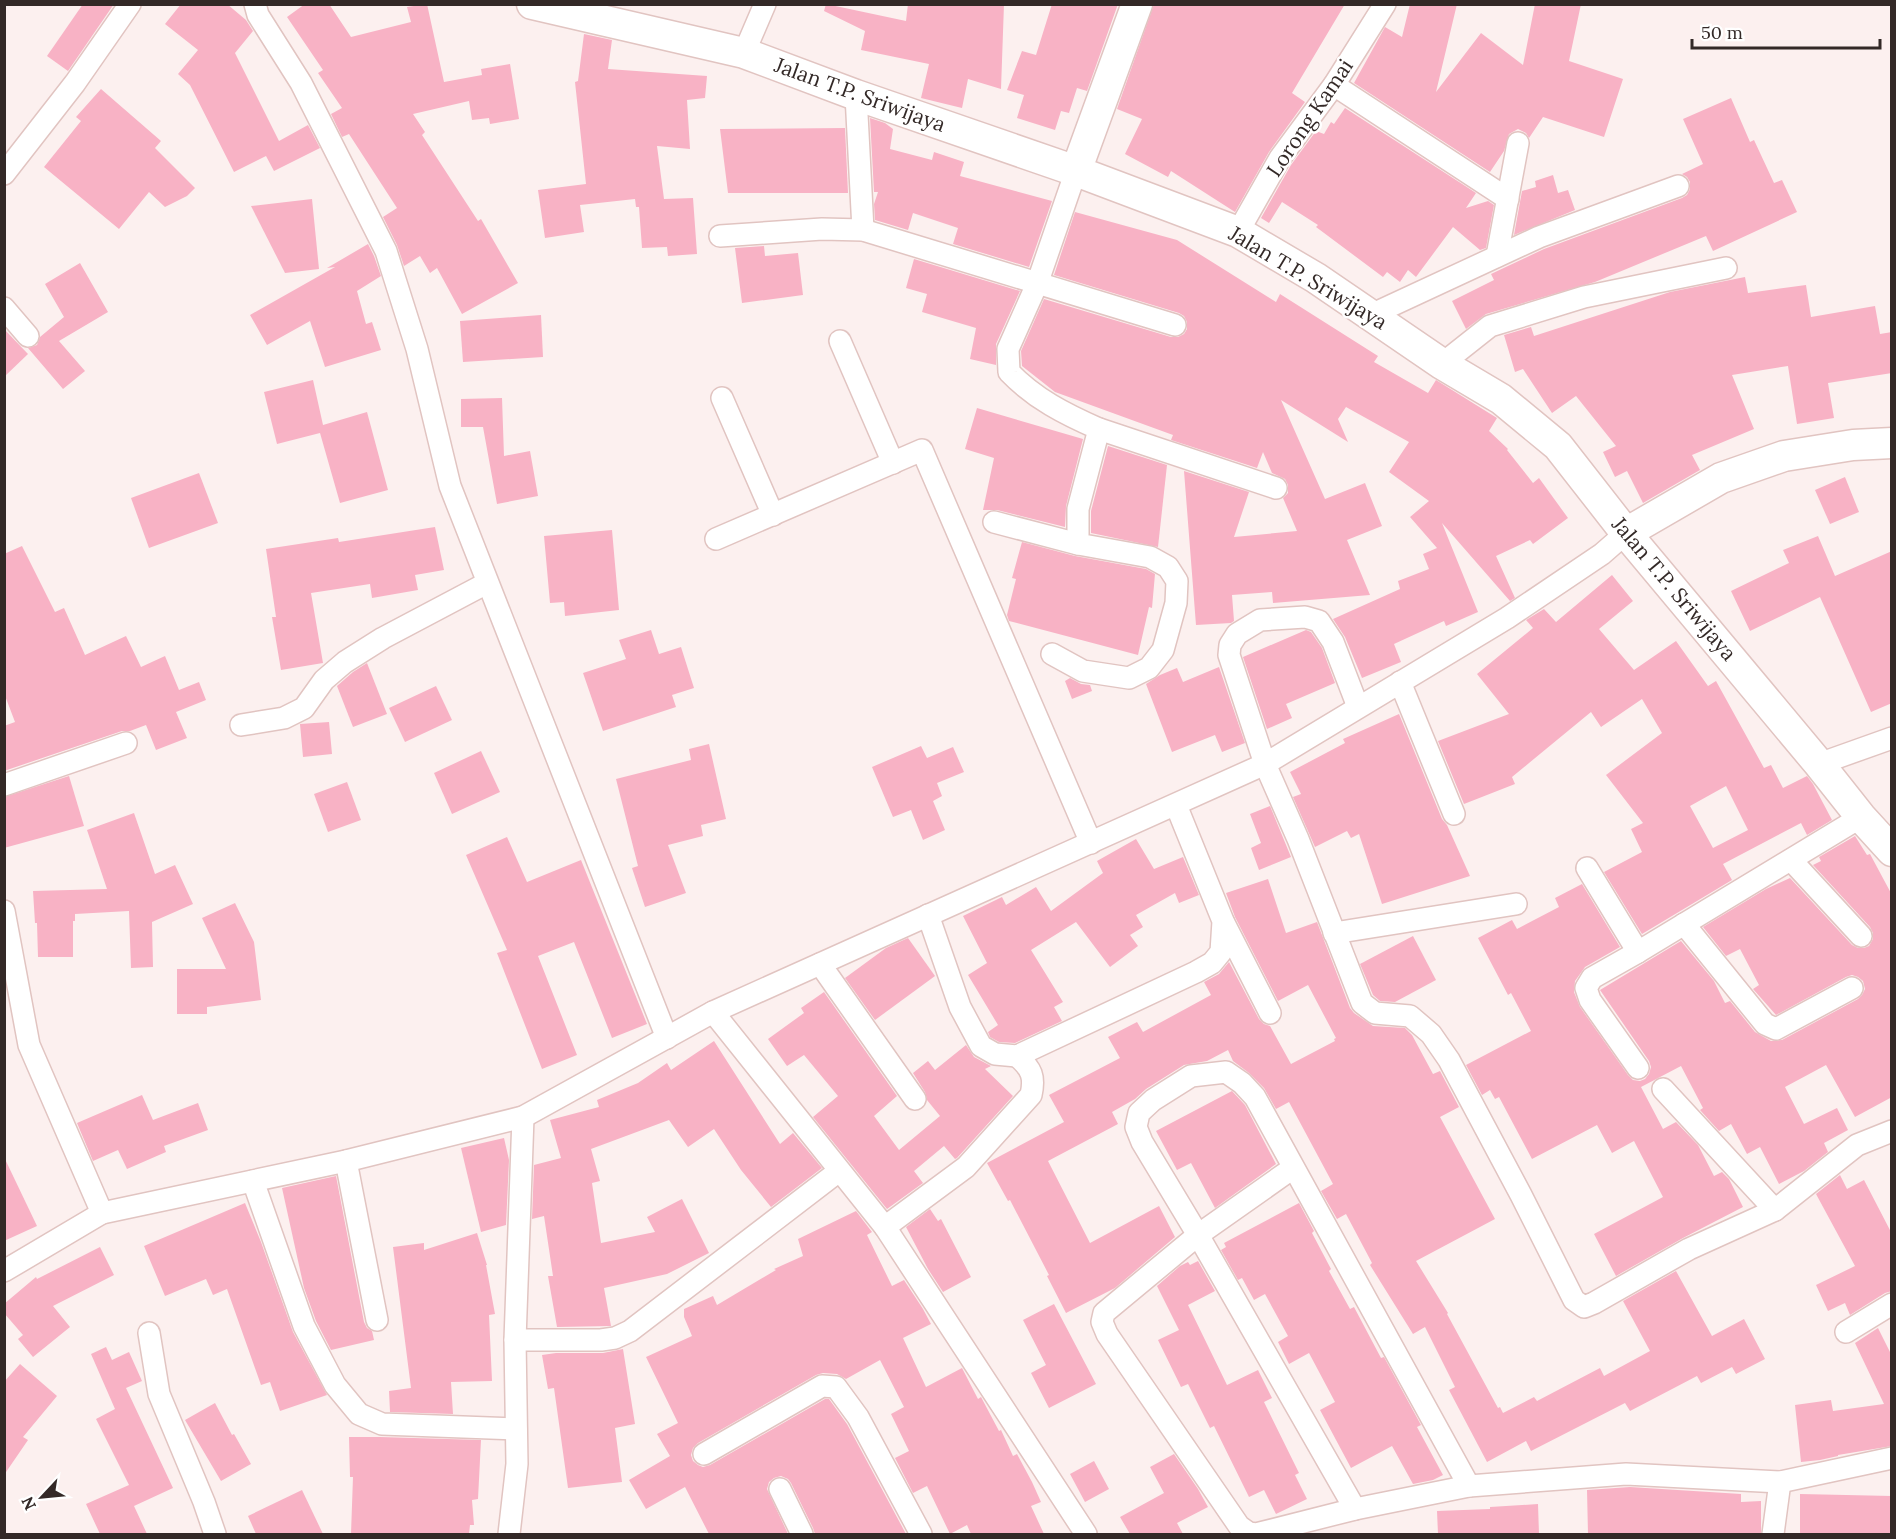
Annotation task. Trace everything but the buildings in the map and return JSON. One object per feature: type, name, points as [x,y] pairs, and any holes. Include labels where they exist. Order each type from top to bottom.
[{"type":"main road","name":"Jalan T.P. Sriwijaya","points":[[532,4],[744,53],[856,95],[1076,171],[1238,232],[1316,278],[1442,364],[1501,399],[1558,446],[1626,533],[1820,764],[1861,817],[1892,851]]},
{"type":"main road","points":[[1076,171],[1137,4]]},
{"type":"main road","points":[[1626,533],[1721,478],[1784,456],[1853,445],[1892,443]]},
{"type":"street","points":[[4,174],[75,83],[130,4]]},
{"type":"street","points":[[255,4],[258,15],[300,83],[386,251],[417,349],[450,486],[667,1038]]},
{"type":"street","points":[[744,53],[765,4]]},
{"type":"street","name":"Lorong Kamai","points":[[1238,232],[1280,158],[1334,85],[1385,4]]},
{"type":"street","points":[[1334,85],[1508,199]]},
{"type":"street","points":[[856,95],[863,230]]},
{"type":"street","points":[[1497,256],[1518,143]]},
{"type":"street","points":[[1076,171],[1037,284],[1008,350],[1009,372],[1024,388],[1049,405],[1099,429],[1276,488]]},
{"type":"street","points":[[1371,315],[1539,237],[1678,186]]},
{"type":"street","points":[[720,236],[822,229],[863,230],[1175,325]]},
{"type":"street","points":[[1442,364],[1490,326],[1584,297],[1726,268]]},
{"type":"street","points":[[4,308],[28,336]]},
{"type":"street","points":[[840,341],[892,463]]},
{"type":"street","points":[[722,398],[773,515]]},
{"type":"street","points":[[1078,544],[1078,509],[1099,429]]},
{"type":"street","points":[[716,539],[922,450],[1091,843]]},
{"type":"street","points":[[994,522],[1078,544],[1150,557],[1167,567],[1177,581],[1176,603],[1163,650],[1149,668],[1129,678],[1083,671],[1052,654]]},
{"type":"street","points":[[4,1271],[102,1213],[346,1161],[523,1118],[713,1012],[1265,764],[1507,618],[1602,554],[1626,533]]},
{"type":"street","points":[[241,725],[284,718],[304,708],[324,680],[345,662],[382,638],[487,583]]},
{"type":"street","points":[[1358,707],[1333,642],[1319,621],[1305,617],[1260,620],[1237,634],[1230,645],[1230,655],[1265,764],[1298,839],[1362,1003],[1375,1013],[1410,1016],[1431,1034],[1449,1060],[1574,1300],[1584,1307],[1689,1249],[1775,1210],[1857,1145],[1892,1131]]},
{"type":"street","points":[[1400,682],[1454,814]]},
{"type":"street","points":[[1820,764],[1892,738]]},
{"type":"street","points":[[4,785],[126,743]]},
{"type":"street","points":[[1176,805],[1223,921],[1270,1013]]},
{"type":"street","points":[[1638,1068],[1590,1000],[1586,988],[1592,978],[1861,817]]},
{"type":"street","points":[[1791,860],[1861,936]]},
{"type":"street","points":[[1587,868],[1638,952]]},
{"type":"street","points":[[1334,933],[1516,904]]},
{"type":"street","points":[[4,911],[29,1045],[102,1213]]},
{"type":"street","points":[[928,915],[960,1007],[981,1046],[995,1054],[1017,1056],[1212,963],[1221,952],[1223,921]]},
{"type":"street","points":[[1684,924],[1765,1024],[1776,1029],[1852,988]]},
{"type":"street","points":[[820,964],[915,1099]]},
{"type":"street","points":[[713,1012],[885,1227],[1086,1534]]},
{"type":"street","points":[[885,1227],[966,1167],[1031,1095],[1034,1081],[1029,1068],[1017,1056]]},
{"type":"street","points":[[1355,1509],[1142,1142],[1136,1127],[1139,1113],[1153,1100],[1191,1076],[1226,1072],[1242,1083],[1255,1097],[1469,1486]]},
{"type":"street","points":[[1662,1089],[1775,1210]]},
{"type":"street","points":[[509,1534],[517,1464],[515,1340],[523,1118]]},
{"type":"street","points":[[346,1161],[377,1320]]},
{"type":"street","points":[[1293,1168],[1198,1235],[1104,1313],[1102,1322],[1107,1334],[1239,1526],[1249,1533],[1256,1534],[1355,1509],[1469,1486],[1626,1474],[1780,1482],[1892,1458]]},
{"type":"street","points":[[515,1340],[601,1340],[615,1338],[630,1331],[839,1171]]},
{"type":"street","points":[[253,1180],[304,1326],[335,1385],[359,1414],[382,1424],[516,1429]]},
{"type":"street","points":[[1846,1332],[1892,1304]]},
{"type":"street","points":[[149,1333],[159,1394],[215,1534]]},
{"type":"street","points":[[704,1454],[822,1386],[836,1387],[858,1416],[921,1534]]},
{"type":"street","points":[[1773,1534],[1780,1482]]},
{"type":"street","points":[[780,1489],[802,1534]]}]
